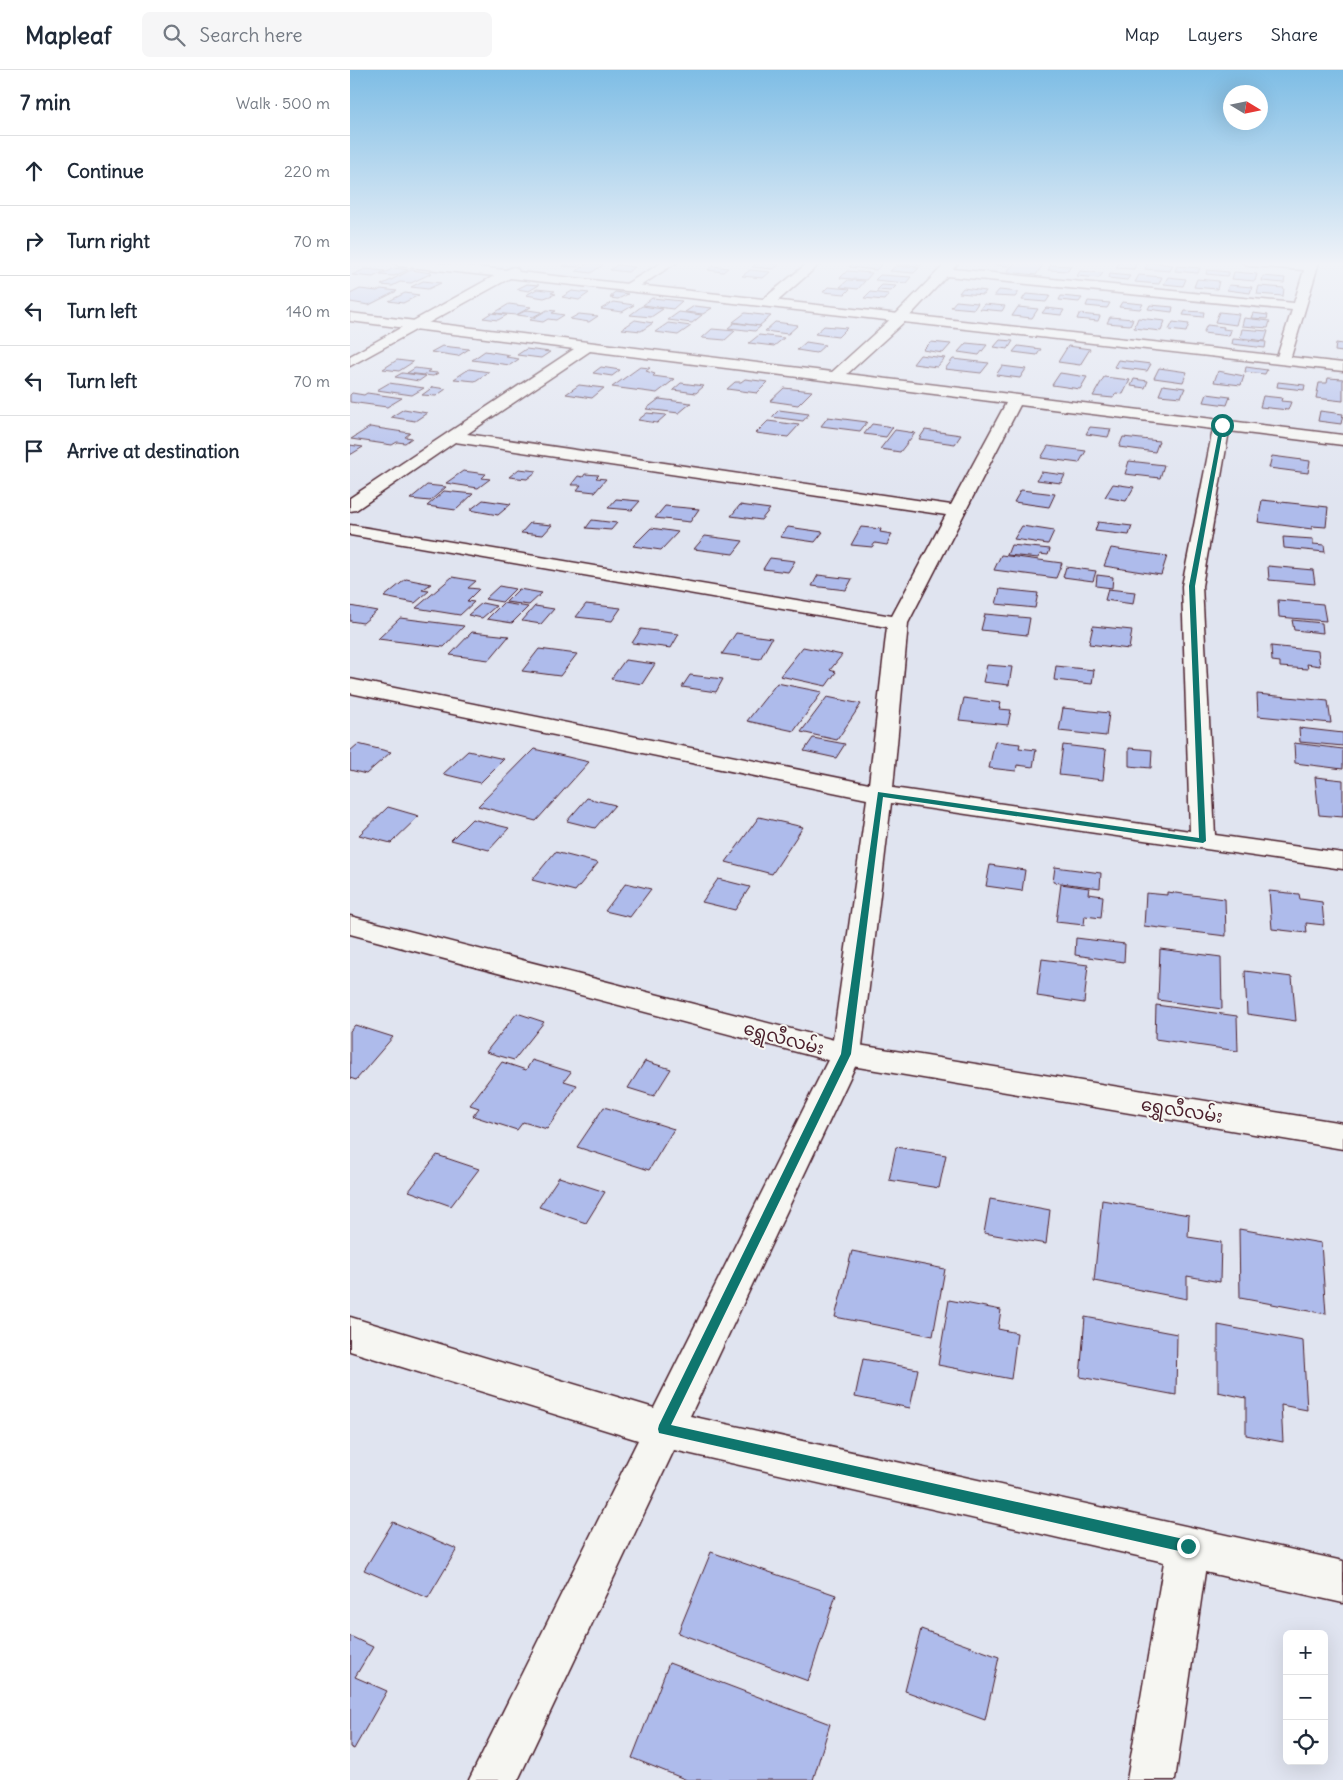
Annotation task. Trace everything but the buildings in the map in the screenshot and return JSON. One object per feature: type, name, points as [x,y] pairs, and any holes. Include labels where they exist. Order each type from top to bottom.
[{"type":"street","points":[[350,362],[386,342]]},
{"type":"street","points":[[546,342],[1343,440]]},
{"type":"street","points":[[834,378],[874,342]]},
{"type":"street","points":[[1117,342],[1343,367]]},
{"type":"street","points":[[1283,360],[1288,342]]},
{"type":"street","points":[[350,506],[586,347]]},
{"type":"street","points":[[493,1780],[846,1054],[880,794],[898,623],[1015,400]]},
{"type":"street","points":[[1203,841],[1192,586],[1222,425]]},
{"type":"street","points":[[452,437],[956,510]]},
{"type":"street","points":[[350,530],[898,623]]},
{"type":"street","points":[[350,686],[880,794],[1343,861]]},
{"type":"street","name":"ရွှေလီလမ်း","points":[[350,925],[846,1054],[1343,1136]]},
{"type":"street","points":[[350,1334],[664,1429],[1343,1582]]},
{"type":"street","points":[[1152,1780],[1188,1546]]},
{"type":"route","points":[[1188,1546],[664,1429],[846,1054],[880,794],[1203,841],[1192,586],[1222,425]]}]
